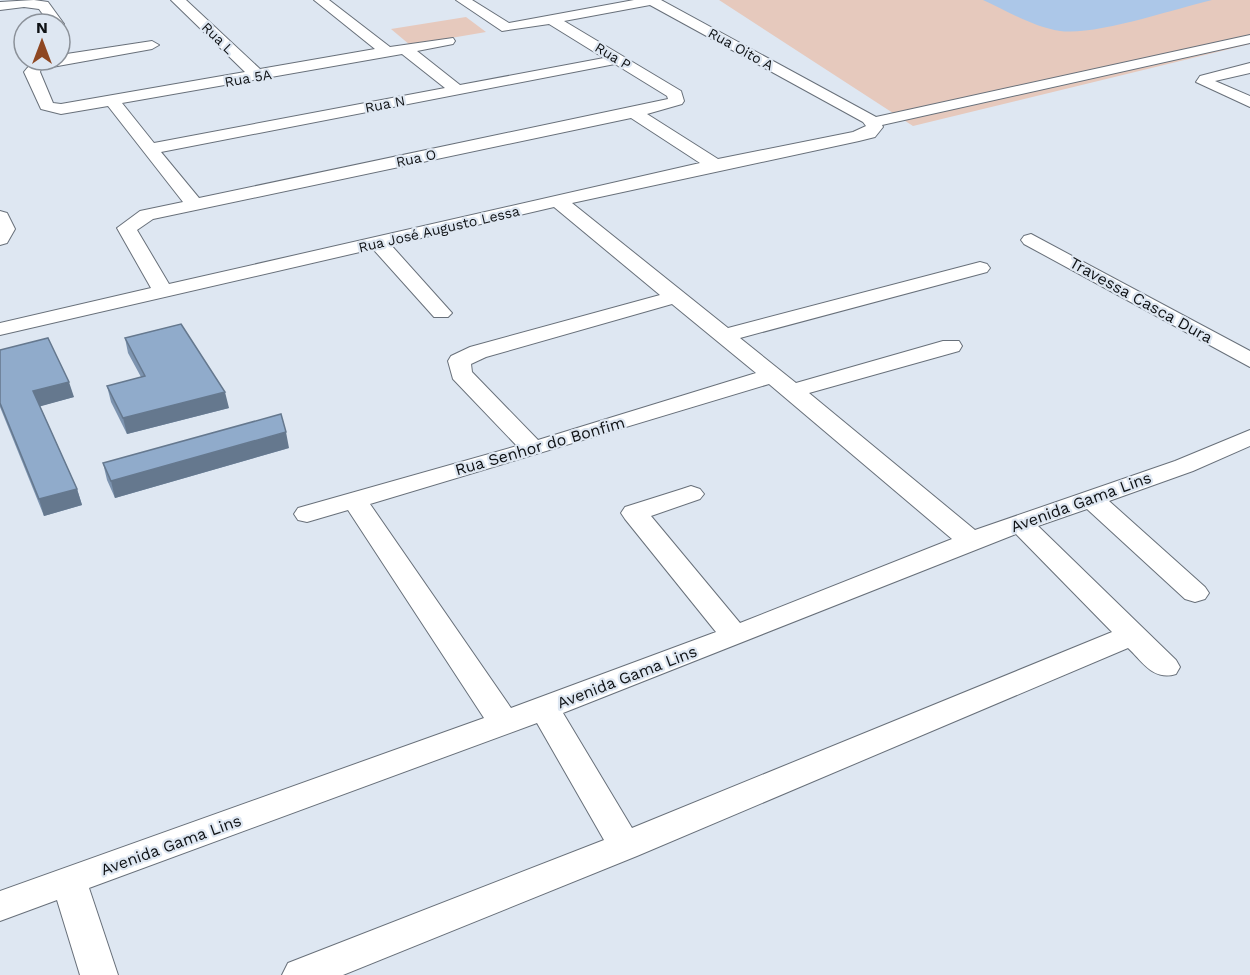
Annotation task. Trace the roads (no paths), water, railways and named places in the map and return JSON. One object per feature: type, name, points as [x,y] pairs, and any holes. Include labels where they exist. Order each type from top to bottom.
[{"type":"street","name":"Rua L","points":[[178,0],[258,76]]},
{"type":"street","points":[[321,0],[388,52]]},
{"type":"street","points":[[463,0],[507,28],[550,19]]},
{"type":"street","points":[[599,0],[613,8]]},
{"type":"street","name":"Rua Oito A","points":[[550,19],[659,1],[874,124]]},
{"type":"street","points":[[0,6],[24,3],[43,5],[48,12]]},
{"type":"street","name":"Rua P","points":[[550,19],[675,94]]},
{"type":"street","name":"Rua José Augusto Lessa","points":[[0,329],[715,165],[853,137],[869,133],[874,124],[1250,39]]},
{"type":"street","name":"Rua 5A","points":[[33,72],[47,106],[61,109],[113,102],[448,41]]},
{"type":"street","points":[[72,42],[152,45]]},
{"type":"street","points":[[405,49],[457,90]]},
{"type":"street","name":"Rua N","points":[[149,149],[620,59]]},
{"type":"street","points":[[1246,72],[1205,79],[1204,82],[1250,102]]},
{"type":"street","name":"Rua O","points":[[163,291],[127,228],[147,214],[674,104],[677,98],[675,94]]},
{"type":"street","points":[[113,102],[194,204]]},
{"type":"street","points":[[633,112],[715,165]]},
{"type":"street","points":[[559,202],[773,375],[971,541]]},
{"type":"street","points":[[0,217],[5,229],[0,239]]},
{"type":"street","name":"Travessa Casca Dura","points":[[1031,240],[1250,360]]},
{"type":"street","points":[[378,243],[441,313]]},
{"type":"street","points":[[723,336],[981,268]]},
{"type":"street","points":[[533,449],[461,374],[459,361],[478,352],[675,297]]},
{"type":"street","points":[[792,391],[951,346]]},
{"type":"street","name":"Rua Senhor do Bonfim","points":[[307,514],[533,449],[773,375]]},
{"type":"street","name":"Avenida Gama Lins","points":[[0,906],[544,708],[735,636],[971,541],[1184,466],[1250,437]]},
{"type":"street","points":[[691,494],[634,513],[735,636]]},
{"type":"street","points":[[354,499],[504,723]]},
{"type":"street","points":[[1091,499],[1195,593]]},
{"type":"street","points":[[1021,524],[1165,667]]},
{"type":"street","points":[[301,975],[625,846],[1132,635]]},
{"type":"street","points":[[544,708],[625,846]]},
{"type":"street","points":[[69,882],[99,975]]},
{"type":"water","points":[[983,0],[1212,0],[1113,26],[1093,30],[1060,31],[1020,18]]}]
